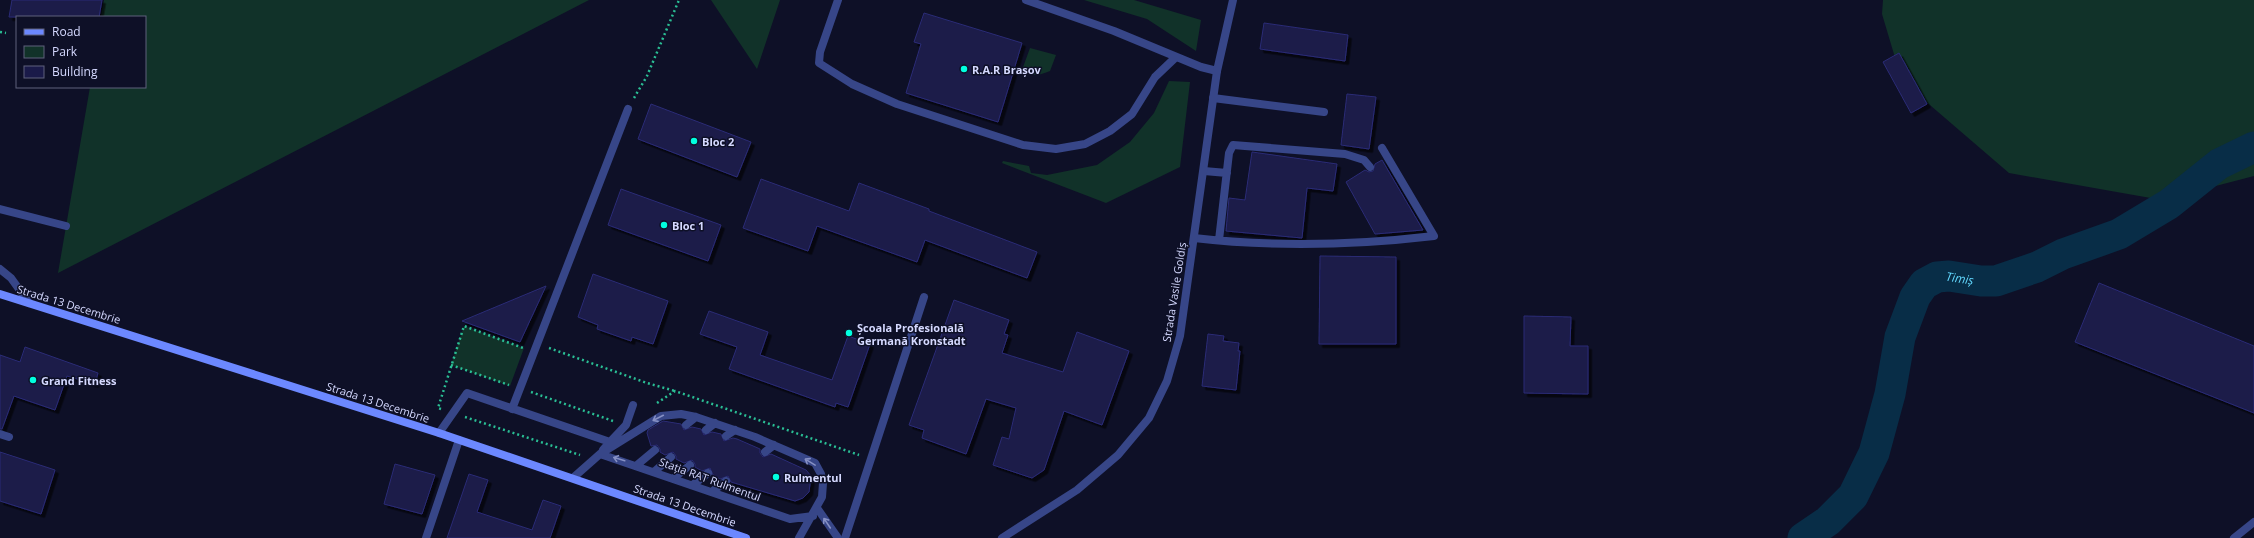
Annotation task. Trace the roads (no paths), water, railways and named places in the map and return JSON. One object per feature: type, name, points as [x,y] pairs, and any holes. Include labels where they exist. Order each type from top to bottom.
[{"type":"main road","name":"Strada 13 Decembrie","points":[[0,294],[439,433],[746,538]]},
{"type":"street","points":[[838,0],[820,52],[819,63],[852,84],[897,104],[1023,145],[1056,149],[1085,144],[1110,131],[1132,114],[1155,77],[1176,57]]},
{"type":"street","points":[[1026,0],[1217,71]]},
{"type":"street","name":"Strada Vasile Goldiș","points":[[1002,538],[1077,490],[1118,455],[1149,418],[1167,381],[1180,336],[1217,71],[1233,0]]},
{"type":"street","points":[[1213,98],[1324,112]]},
{"type":"street","points":[[512,409],[628,109]]},
{"type":"street","points":[[1219,240],[1229,153],[1233,145],[1345,154],[1364,160],[1370,167]]},
{"type":"street","points":[[1194,238],[1309,243],[1380,242],[1434,236],[1382,148]]},
{"type":"street","points":[[1204,171],[1227,173]]},
{"type":"street","points":[[0,209],[66,226]]},
{"type":"street","points":[[0,269],[11,278],[29,303]]},
{"type":"street","points":[[845,538],[924,297]]},
{"type":"street","points":[[439,433],[467,393],[610,442]]},
{"type":"street","points":[[574,478],[600,454],[626,426],[633,405]]},
{"type":"street","points":[[600,454],[661,416],[681,414],[715,423],[774,444],[815,463],[821,474],[823,483],[822,497],[818,508],[800,538]]},
{"type":"street","points":[[686,425],[696,417]]},
{"type":"street","points":[[706,430],[715,423]]},
{"type":"street","points":[[726,436],[735,430]]},
{"type":"street","points":[[0,434],[8,437]]},
{"type":"street","points":[[747,443],[755,437]]},
{"type":"street","points":[[426,538],[459,440]]},
{"type":"street","points":[[765,452],[774,444]]},
{"type":"street","points":[[637,465],[655,450]]},
{"type":"street","name":"Stația RAT Rulmentul","points":[[600,454],[694,484],[790,519],[813,516]]},
{"type":"street","points":[[655,471],[672,457]]},
{"type":"street","points":[[674,478],[690,465]]},
{"type":"street","points":[[694,484],[708,473]]},
{"type":"street","points":[[713,491],[726,481]]},
{"type":"street","points":[[818,508],[838,538]]},
{"type":"street","points":[[2234,538],[2254,522]]},
{"type":"waterway","name":"Timiș","points":[[1803,538],[1828,521],[1853,496],[1874,453],[1890,394],[1900,337],[1915,297],[1924,284],[1937,277],[1949,276],[1981,281],[1996,281],[2037,267],[2063,254],[2119,234],[2169,204],[2219,164],[2254,147]]},
{"type":"place","name":"R.A.R Brașov","points":[[964,69]]},
{"type":"place","name":"Bloc 2","points":[[694,141]]},
{"type":"place","name":"Bloc 1","points":[[664,225]]},
{"type":"place","name":"Școala Profesională Germană Kronstadt","points":[[849,333]]},
{"type":"place","name":"Grand Fitness","points":[[33,380]]},
{"type":"place","name":"Rulmentul","points":[[776,477]]}]
